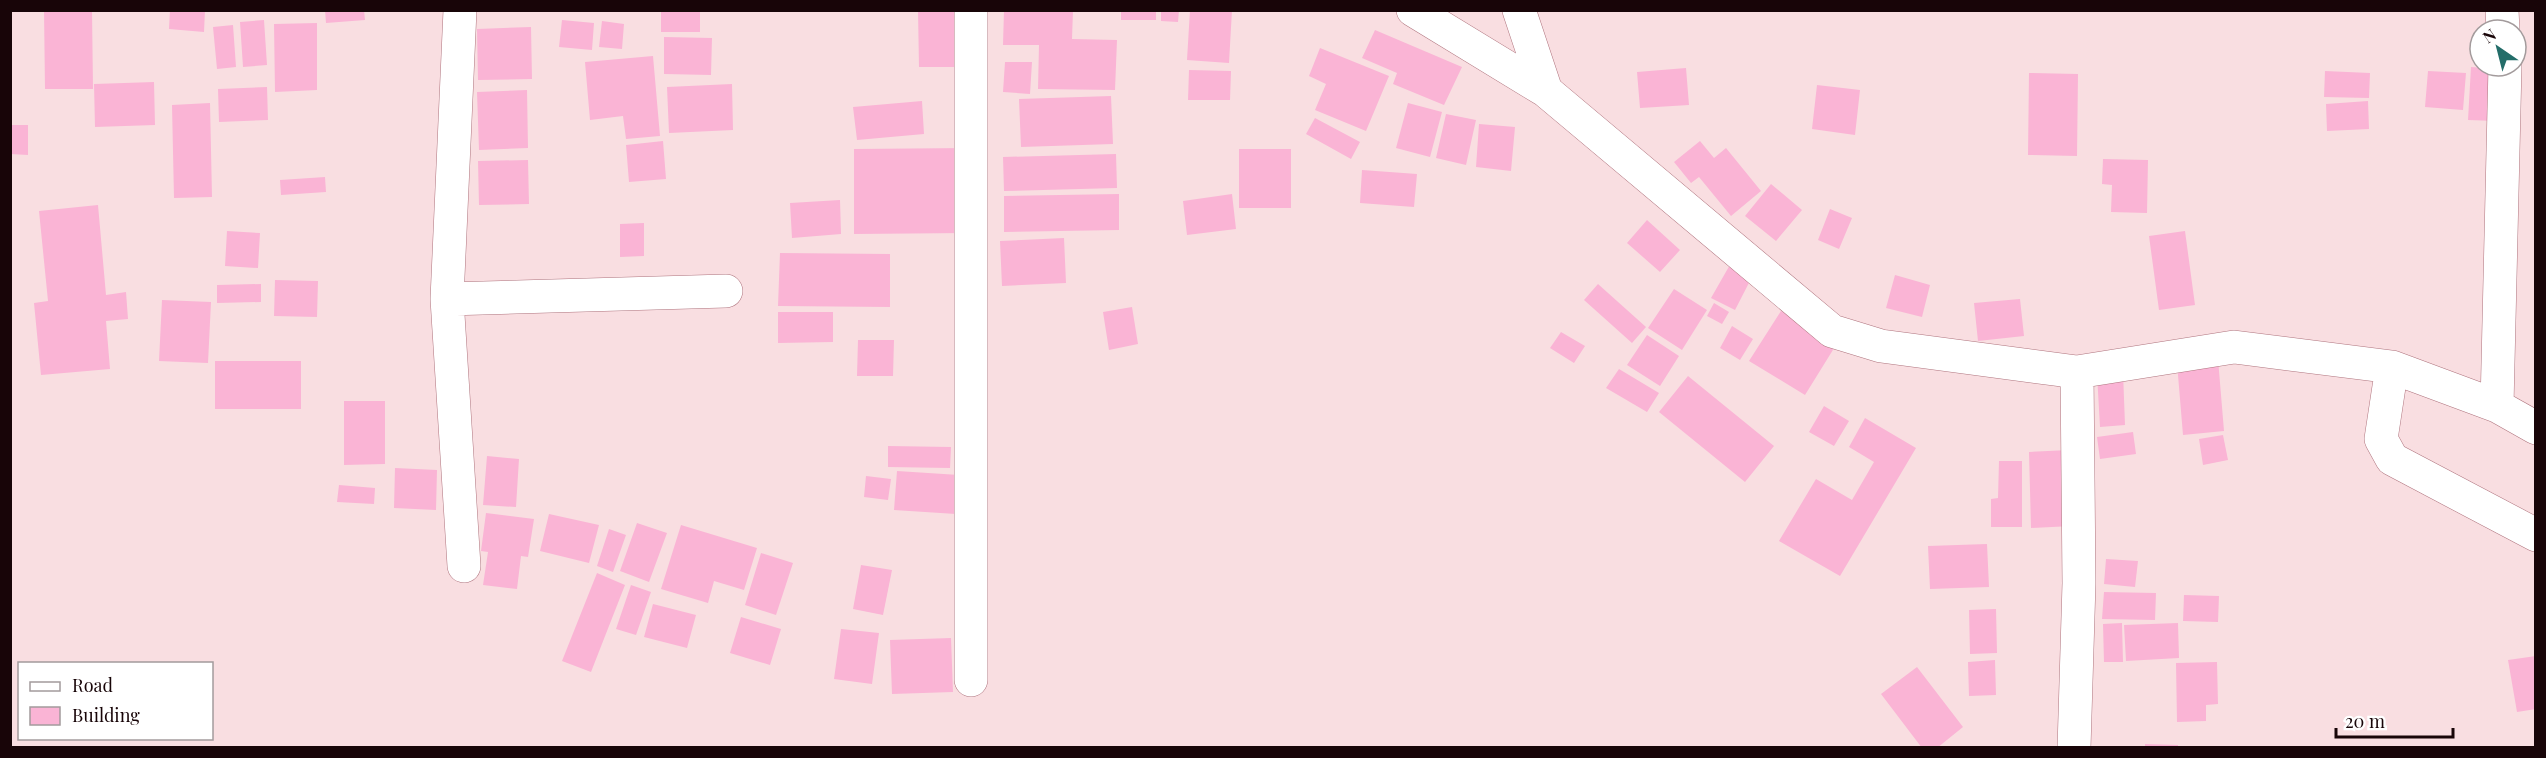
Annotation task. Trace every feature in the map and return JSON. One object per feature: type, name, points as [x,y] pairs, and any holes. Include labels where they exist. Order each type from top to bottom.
[{"type":"street","points":[[460,10],[447,298],[464,566]]},
{"type":"street","points":[[971,10],[972,680]]},
{"type":"street","points":[[1413,10],[1546,91],[1832,331],[1881,346],[2077,372],[2234,347],[2392,367],[2497,406],[2535,428]]},
{"type":"street","points":[[1519,10],[1546,91]]},
{"type":"street","points":[[2497,406],[2505,78]]},
{"type":"street","points":[[447,298],[726,291]]},
{"type":"street","points":[[2392,367],[2381,439],[2392,459],[2535,535]]},
{"type":"street","points":[[2074,747],[2079,583],[2077,372]]},
{"type":"building","points":[[44,10],[92,10],[93,89],[45,89]]},
{"type":"building","points":[[170,10],[205,10],[204,32],[169,29]]},
{"type":"building","points":[[325,10],[364,10],[365,20],[326,23]]},
{"type":"building","points":[[661,10],[700,10],[700,32],[661,32]]},
{"type":"building","points":[[918,10],[954,10],[955,67],[919,67]]},
{"type":"building","points":[[1004,10],[1073,10],[1072,39],[1117,40],[1115,90],[1038,89],[1039,45],[1003,45]]},
{"type":"building","points":[[1121,10],[1156,10],[1156,20],[1121,20]]},
{"type":"building","points":[[1161,10],[1179,10],[1178,22],[1161,21]]},
{"type":"building","points":[[1190,10],[1232,10],[1229,63],[1187,60]]},
{"type":"building","points":[[264,20],[267,65],[243,67],[240,22]]},
{"type":"building","points":[[562,20],[594,23],[592,50],[559,47]]},
{"type":"building","points":[[602,21],[624,24],[622,49],[599,47]]},
{"type":"building","points":[[317,23],[317,90],[275,92],[274,24]]},
{"type":"building","points":[[233,25],[236,67],[217,69],[213,27]]},
{"type":"building","points":[[531,27],[532,79],[478,80],[477,29]]},
{"type":"building","points":[[1375,30],[1462,67],[1444,105],[1393,84],[1397,73],[1362,58]]},
{"type":"building","points":[[664,37],[712,38],[711,75],[664,74]]},
{"type":"building","points":[[1320,48],[1389,76],[1366,131],[1315,110],[1326,84],[1309,76]]},
{"type":"building","points":[[653,56],[660,136],[626,139],[623,116],[590,120],[585,62]]},
{"type":"building","points":[[1005,62],[1032,62],[1030,94],[1003,92]]},
{"type":"building","points":[[1686,68],[1689,105],[1640,108],[1637,72]]},
{"type":"building","points":[[1189,70],[1231,71],[1230,100],[1188,100]]},
{"type":"building","points":[[2325,71],[2370,73],[2369,98],[2324,97]]},
{"type":"building","points":[[2428,71],[2466,73],[2463,110],[2425,107]]},
{"type":"building","points":[[2029,73],[2078,74],[2077,156],[2028,155]]},
{"type":"building","points":[[2470,78],[2499,78],[2497,121],[2468,120]]},
{"type":"building","points":[[154,82],[155,125],[95,127],[94,84]]},
{"type":"building","points":[[732,84],[733,130],[669,133],[667,87]]},
{"type":"building","points":[[1817,85],[1860,90],[1855,135],[1812,129]]},
{"type":"building","points":[[267,87],[268,120],[219,122],[218,89]]},
{"type":"building","points":[[527,90],[528,148],[479,150],[477,92]]},
{"type":"building","points":[[1111,96],[1113,144],[1021,147],[1019,99]]},
{"type":"building","points":[[922,101],[924,134],[857,140],[853,107]]},
{"type":"building","points":[[2368,101],[2369,129],[2327,131],[2326,104]]},
{"type":"building","points":[[210,103],[212,197],[174,198],[172,105]]},
{"type":"building","points":[[1408,103],[1442,112],[1430,157],[1396,148]]},
{"type":"building","points":[[1446,114],[1476,120],[1466,165],[1436,158]]},
{"type":"building","points":[[1315,118],[1360,142],[1351,159],[1306,134]]},
{"type":"building","points":[[1479,124],[1515,127],[1511,171],[1476,167]]},
{"type":"building","points":[[10,125],[28,125],[28,155],[10,154]]},
{"type":"building","points":[[663,141],[666,179],[629,182],[626,145]]},
{"type":"building","points":[[1700,141],[1714,158],[1726,148],[1761,191],[1731,216],[1699,177],[1691,183],[1674,162]]},
{"type":"building","points":[[968,148],[967,233],[854,234],[854,149]]},
{"type":"building","points":[[1239,149],[1291,149],[1291,208],[1239,208]]},
{"type":"building","points":[[1116,154],[1117,188],[1004,191],[1003,157]]},
{"type":"building","points":[[2103,159],[2148,160],[2147,213],[2111,212],[2112,185],[2102,184]]},
{"type":"building","points":[[528,160],[529,204],[479,205],[478,161]]},
{"type":"building","points":[[1362,170],[1417,174],[1414,207],[1360,203]]},
{"type":"building","points":[[325,177],[326,192],[281,195],[280,180]]},
{"type":"building","points":[[1771,184],[1802,210],[1776,241],[1745,216]]},
{"type":"building","points":[[1119,194],[1119,230],[1004,232],[1004,196]]},
{"type":"building","points":[[1232,194],[1236,229],[1187,235],[1183,201]]},
{"type":"building","points":[[840,200],[841,234],[792,238],[790,203]]},
{"type":"building","points":[[98,205],[106,295],[126,292],[128,319],[106,321],[110,369],[41,375],[34,303],[48,301],[39,211]]},
{"type":"building","points":[[1830,209],[1852,218],[1839,249],[1818,240]]},
{"type":"building","points":[[1647,220],[1680,250],[1660,272],[1627,243]]},
{"type":"building","points":[[644,223],[644,256],[620,257],[620,224]]},
{"type":"building","points":[[227,231],[260,233],[258,268],[225,266]]},
{"type":"building","points":[[2185,231],[2195,305],[2159,310],[2149,236]]},
{"type":"building","points":[[1064,238],[1066,283],[1002,286],[1000,241]]},
{"type":"building","points":[[780,253],[890,254],[890,307],[778,306]]},
{"type":"building","points":[[1731,263],[1753,275],[1735,310],[1711,298]]},
{"type":"building","points":[[1895,275],[1930,285],[1922,317],[1886,308]]},
{"type":"building","points":[[275,280],[318,281],[317,317],[274,316]]},
{"type":"building","points":[[261,284],[261,302],[217,303],[217,285]]},
{"type":"building","points":[[1598,284],[1646,327],[1632,343],[1584,300]]},
{"type":"building","points":[[1674,289],[1707,310],[1682,350],[1648,328]]},
{"type":"building","points":[[2020,299],[2024,336],[1978,341],[1974,303]]},
{"type":"building","points":[[162,300],[211,302],[208,363],[159,361]]},
{"type":"building","points":[[1714,303],[1729,312],[1722,324],[1707,316]]},
{"type":"building","points":[[1132,307],[1138,344],[1109,350],[1103,312]]},
{"type":"building","points":[[1781,311],[1836,345],[1805,395],[1749,361]]},
{"type":"building","points":[[778,312],[833,312],[833,342],[778,343]]},
{"type":"building","points":[[1732,326],[1753,339],[1740,360],[1720,348]]},
{"type":"building","points":[[1561,332],[1585,346],[1574,363],[1550,348]]},
{"type":"building","points":[[1647,335],[1679,356],[1660,386],[1627,365]]},
{"type":"building","points":[[858,340],[894,340],[893,376],[857,376]]},
{"type":"building","points":[[2218,359],[2224,431],[2183,435],[2177,363]]},
{"type":"building","points":[[215,361],[301,361],[301,409],[215,409]]},
{"type":"building","points":[[1619,369],[1659,393],[1647,412],[1606,388]]},
{"type":"building","points":[[2123,372],[2125,425],[2100,427],[2097,374]]},
{"type":"building","points":[[1688,376],[1774,446],[1745,482],[1659,412]]},
{"type":"building","points":[[344,401],[385,401],[385,464],[344,465]]},
{"type":"building","points":[[1824,406],[1849,421],[1834,446],[1809,432]]},
{"type":"building","points":[[1865,418],[1916,448],[1840,576],[1779,541],[1816,479],[1852,500],[1874,462],[1849,447]]},
{"type":"building","points":[[2133,432],[2136,454],[2100,459],[2097,437]]},
{"type":"building","points":[[2223,435],[2228,460],[2203,465],[2199,439]]},
{"type":"building","points":[[888,446],[951,447],[950,468],[888,467]]},
{"type":"building","points":[[2069,450],[2072,526],[2031,528],[2029,452]]},
{"type":"building","points":[[487,456],[519,459],[516,507],[483,505]]},
{"type":"building","points":[[1999,461],[2022,461],[2022,527],[1991,527],[1991,499],[1998,498]]},
{"type":"building","points":[[395,468],[437,470],[436,510],[394,508]]},
{"type":"building","points":[[897,471],[959,475],[956,514],[894,510]]},
{"type":"building","points":[[866,476],[891,479],[888,500],[864,497]]},
{"type":"building","points":[[339,485],[375,488],[374,504],[337,502]]},
{"type":"building","points":[[486,513],[534,519],[528,557],[521,556],[517,589],[483,585],[488,552],[481,551]]},
{"type":"building","points":[[549,514],[599,525],[589,563],[540,551]]},
{"type":"building","points":[[637,523],[667,533],[649,582],[620,571]]},
{"type":"building","points":[[681,525],[757,548],[744,590],[714,581],[708,603],[661,589]]},
{"type":"building","points":[[609,529],[626,535],[613,572],[597,566]]},
{"type":"building","points":[[1987,544],[1989,587],[1930,589],[1928,546]]},
{"type":"building","points":[[761,553],[793,563],[776,615],[745,605]]},
{"type":"building","points":[[2106,559],[2138,561],[2135,587],[2104,584]]},
{"type":"building","points":[[861,565],[892,570],[883,615],[853,609]]},
{"type":"building","points":[[597,573],[625,585],[591,672],[562,661]]},
{"type":"building","points":[[631,585],[651,592],[636,635],[616,629]]},
{"type":"building","points":[[2104,592],[2156,593],[2155,620],[2102,619]]},
{"type":"building","points":[[2184,595],[2219,596],[2218,622],[2183,621]]},
{"type":"building","points":[[653,604],[696,615],[687,648],[644,637]]},
{"type":"building","points":[[1996,609],[1997,653],[1970,654],[1969,610]]},
{"type":"building","points":[[741,617],[781,629],[770,665],[730,653]]},
{"type":"building","points":[[2122,623],[2123,662],[2104,662],[2103,624]]},
{"type":"building","points":[[2178,623],[2179,658],[2126,661],[2124,625]]},
{"type":"building","points":[[841,629],[879,633],[872,684],[834,679]]},
{"type":"building","points":[[951,638],[953,692],[892,694],[890,640]]},
{"type":"building","points":[[2536,656],[2536,709],[2517,712],[2508,660]]},
{"type":"building","points":[[1995,660],[1996,695],[1969,696],[1968,662]]},
{"type":"building","points":[[2217,662],[2218,704],[2206,705],[2206,721],[2177,722],[2176,663]]},
{"type":"building","points":[[1917,667],[1963,727],[1937,748],[1922,748],[1881,694]]},
{"type":"building","points":[[2145,744],[2178,745],[2178,748],[2145,748]]}]
